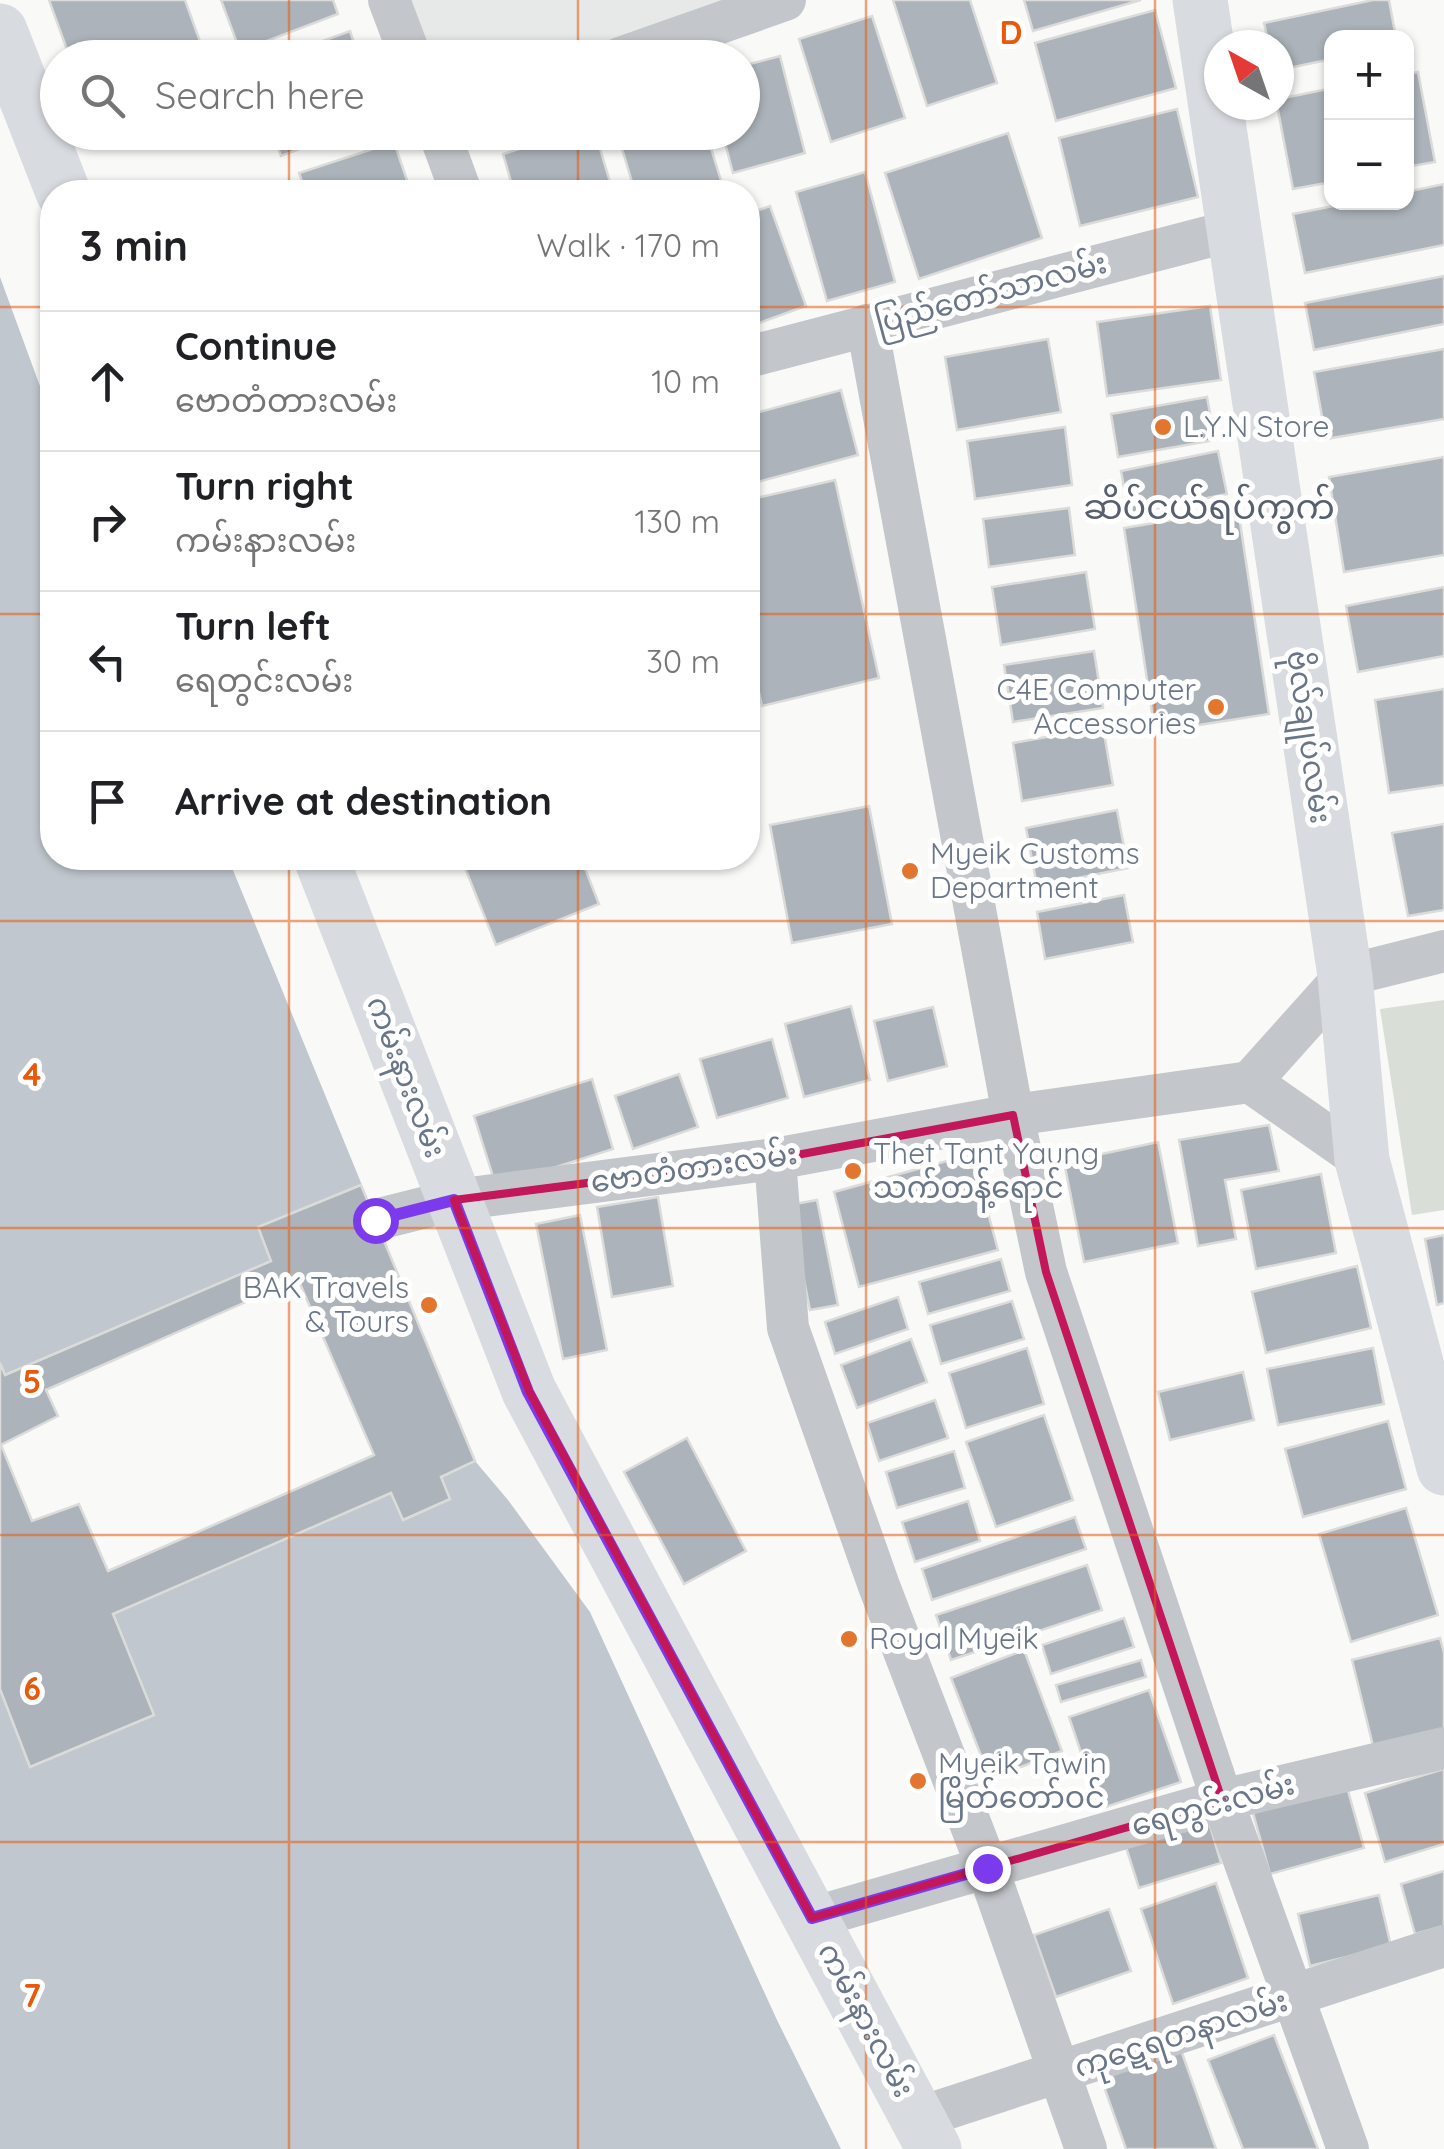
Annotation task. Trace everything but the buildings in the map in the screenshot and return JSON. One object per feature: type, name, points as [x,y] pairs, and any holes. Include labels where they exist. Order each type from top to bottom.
[{"type":"main road","name":"ဗိုလ်ချုပ်လမ်း","points":[[1200,0],[1345,976],[1362,1160],[1444,1468]]},
{"type":"main road","points":[[0,31],[40,133]]},
{"type":"main road","points":[[47,150],[58,180]]},
{"type":"main road","name":"ကမ်းနားလမ်း","points":[[326,870],[528,1392],[926,2134]]},
{"type":"street","points":[[389,0],[403,40]]},
{"type":"street","points":[[672,40],[786,0]]},
{"type":"street","points":[[446,150],[457,180]]},
{"type":"street","name":"ပြည်တော်သာလမ်း","points":[[760,354],[1234,230]]},
{"type":"street","points":[[867,326],[1013,1115],[1046,1272],[1222,1800],[1348,2149]]},
{"type":"street","points":[[1362,1160],[1250,1082],[1345,976],[1444,951]]},
{"type":"street","name":"ဗောတံတားလမ်း","points":[[375,1220],[454,1200],[775,1160],[1013,1115],[1250,1082]]},
{"type":"street","points":[[775,1160],[788,1328],[1086,2149]]},
{"type":"street","name":"ရေတွင်းလမ်း","points":[[812,1918],[1222,1800],[1444,1748]]},
{"type":"street","name":"ကုဋေရတနာလမ်း","points":[[926,2134],[1057,2075],[1444,1946]]},
{"type":"highlighted area","points":[[1013,1115],[1046,1272],[1222,1800],[812,1918],[529,1391],[454,1200],[775,1159]]},
{"type":"shaded area","points":[[411,0],[731,0],[618,40],[426,40]]},
{"type":"shaded area","points":[[0,277],[40,386],[40,870],[233,870],[475,1461],[590,1612],[777,2020],[841,2149],[0,2149]]},
{"type":"shaded area","points":[[1444,1000],[1444,1210],[1412,1215],[1380,1009]]},
{"type":"pier","points":[[361,1185],[475,1461],[441,1477],[450,1499],[403,1520],[390,1493],[114,1614],[154,1715],[30,1767],[0,1689],[0,1363],[5,1374],[271,1261],[258,1227]]},
{"type":"place","name":"L.Y.N Store","points":[[1163,427]]},
{"type":"place","name":"C4E Computer Accessories","points":[[1216,707]]},
{"type":"place","name":"Myeik Customs Department","points":[[910,871]]},
{"type":"place","name":"Thet Tant Yaung သက်တန့်ရောင်","points":[[853,1171]]},
{"type":"place","name":"BAK Travels & Tours","points":[[429,1305]]},
{"type":"place","name":"Royal Myeik","points":[[849,1639]]},
{"type":"place","name":"Myeik Tawin မြိတ်တော်ဝင်","points":[[918,1781]]},
{"type":"district","name":"ဆိပ်ငယ်ရပ်ကွက်","points":[[1209,507]]},
{"type":"route","points":[[375,1220],[454,1200],[528,1392],[812,1918],[987,1868]]}]
